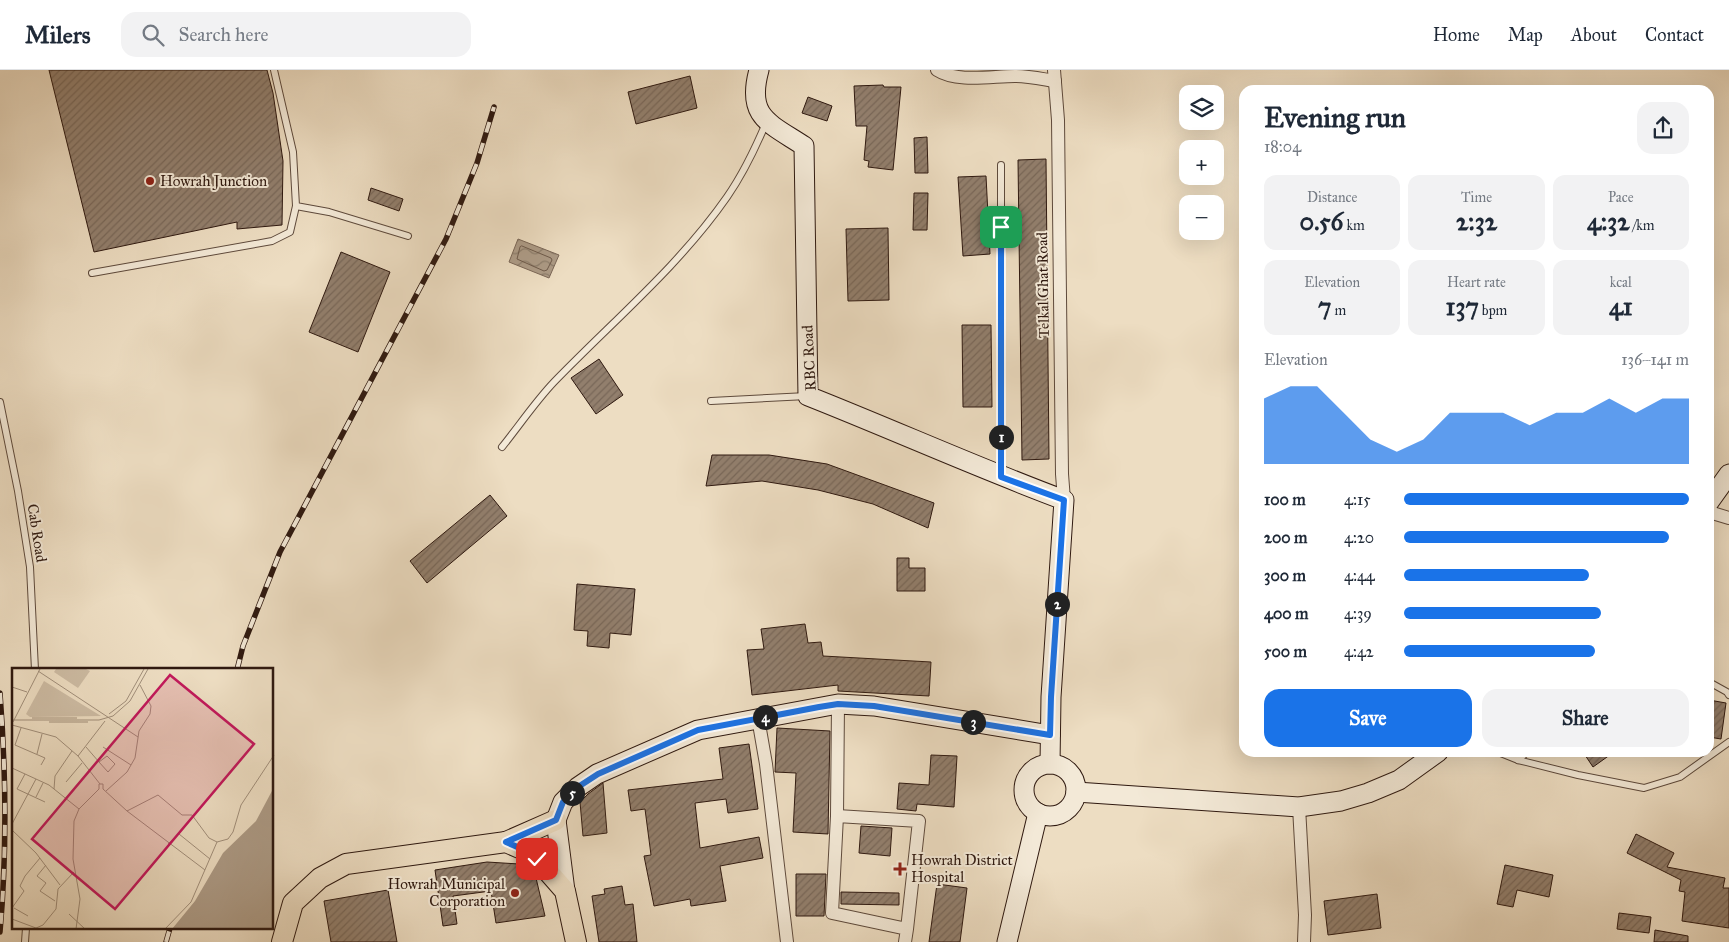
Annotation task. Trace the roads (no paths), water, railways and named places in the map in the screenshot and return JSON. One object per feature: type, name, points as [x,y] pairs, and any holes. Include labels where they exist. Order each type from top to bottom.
[{"type":"main road","name":"RBC Road","points":[[759,70],[754,87],[755,105],[767,122],[804,146],[808,396],[872,421],[1001,477],[1064,500]]},
{"type":"main road","points":[[1714,495],[1729,474]]},
{"type":"main road","points":[[1050,764],[1051,697],[1064,500]]},
{"type":"main road","points":[[576,942],[565,891],[556,820],[563,802],[578,787],[598,774],[698,730],[838,704],[874,706],[1050,735]]},
{"type":"main road","points":[[1076,792],[1299,807],[1341,801],[1368,792],[1399,780],[1431,757]]},
{"type":"main road","points":[[1050,764],[1058,765],[1072,775],[1076,792],[1070,807],[1063,813],[1054,815],[1038,813],[1026,800],[1024,792],[1028,775],[1034,769],[1050,764]]},
{"type":"main road","points":[[1008,942],[1038,813]]},
{"type":"main road","points":[[282,942],[293,904],[320,878],[346,864],[506,842],[556,820]]},
{"type":"main road","points":[[506,842],[522,849],[537,859],[565,891]]},
{"type":"street","points":[[937,70],[945,75],[993,78],[1055,75]]},
{"type":"street","name":"Telkal Ghat Road","points":[[1055,75],[1058,120],[1062,474],[1064,500]]},
{"type":"street","points":[[1714,514],[1729,518]]},
{"type":"street","points":[[838,704],[832,913],[907,929]]},
{"type":"street","points":[[758,718],[766,764],[788,942]]},
{"type":"street","points":[[1299,807],[1305,915],[1304,942]]},
{"type":"street","points":[[836,816],[919,821],[905,942]]},
{"type":"lane","points":[[92,273],[272,241],[290,232],[296,206],[293,152],[274,70]]},
{"type":"lane","points":[[502,447],[553,384],[642,296],[691,242],[727,197],[749,162],[767,122]]},
{"type":"lane","points":[[1001,165],[1001,477]]},
{"type":"lane","points":[[296,206],[329,212],[408,236]]},
{"type":"lane","points":[[711,402],[808,396]]},
{"type":"lane","name":"Cab Road","points":[[0,402],[18,491],[30,567],[34,626],[34,668]]},
{"type":"lane","points":[[1714,685],[1728,692],[1729,695]]},
{"type":"lane","points":[[1714,753],[1729,742]]},
{"type":"lane","points":[[1510,757],[1578,775],[1644,788],[1680,777],[1708,757]]},
{"type":"lane","points":[[1518,760],[1521,757]]},
{"type":"water","points":[[518,239],[559,255],[549,278],[509,262]]},
{"type":"railway","points":[[238,668],[243,646],[280,552],[446,239],[477,163],[494,107]]},
{"type":"railway","points":[[0,693],[5,812],[0,932]]},
{"type":"railway","points":[[166,942],[169,930]]},
{"type":"place","name":"Howrah Junction","points":[[150,181]]},
{"type":"place","name":"Howrah District Hospital","points":[[900,869]]},
{"type":"place","name":"Howrah Municipal Corporation","points":[[515,893]]}]
